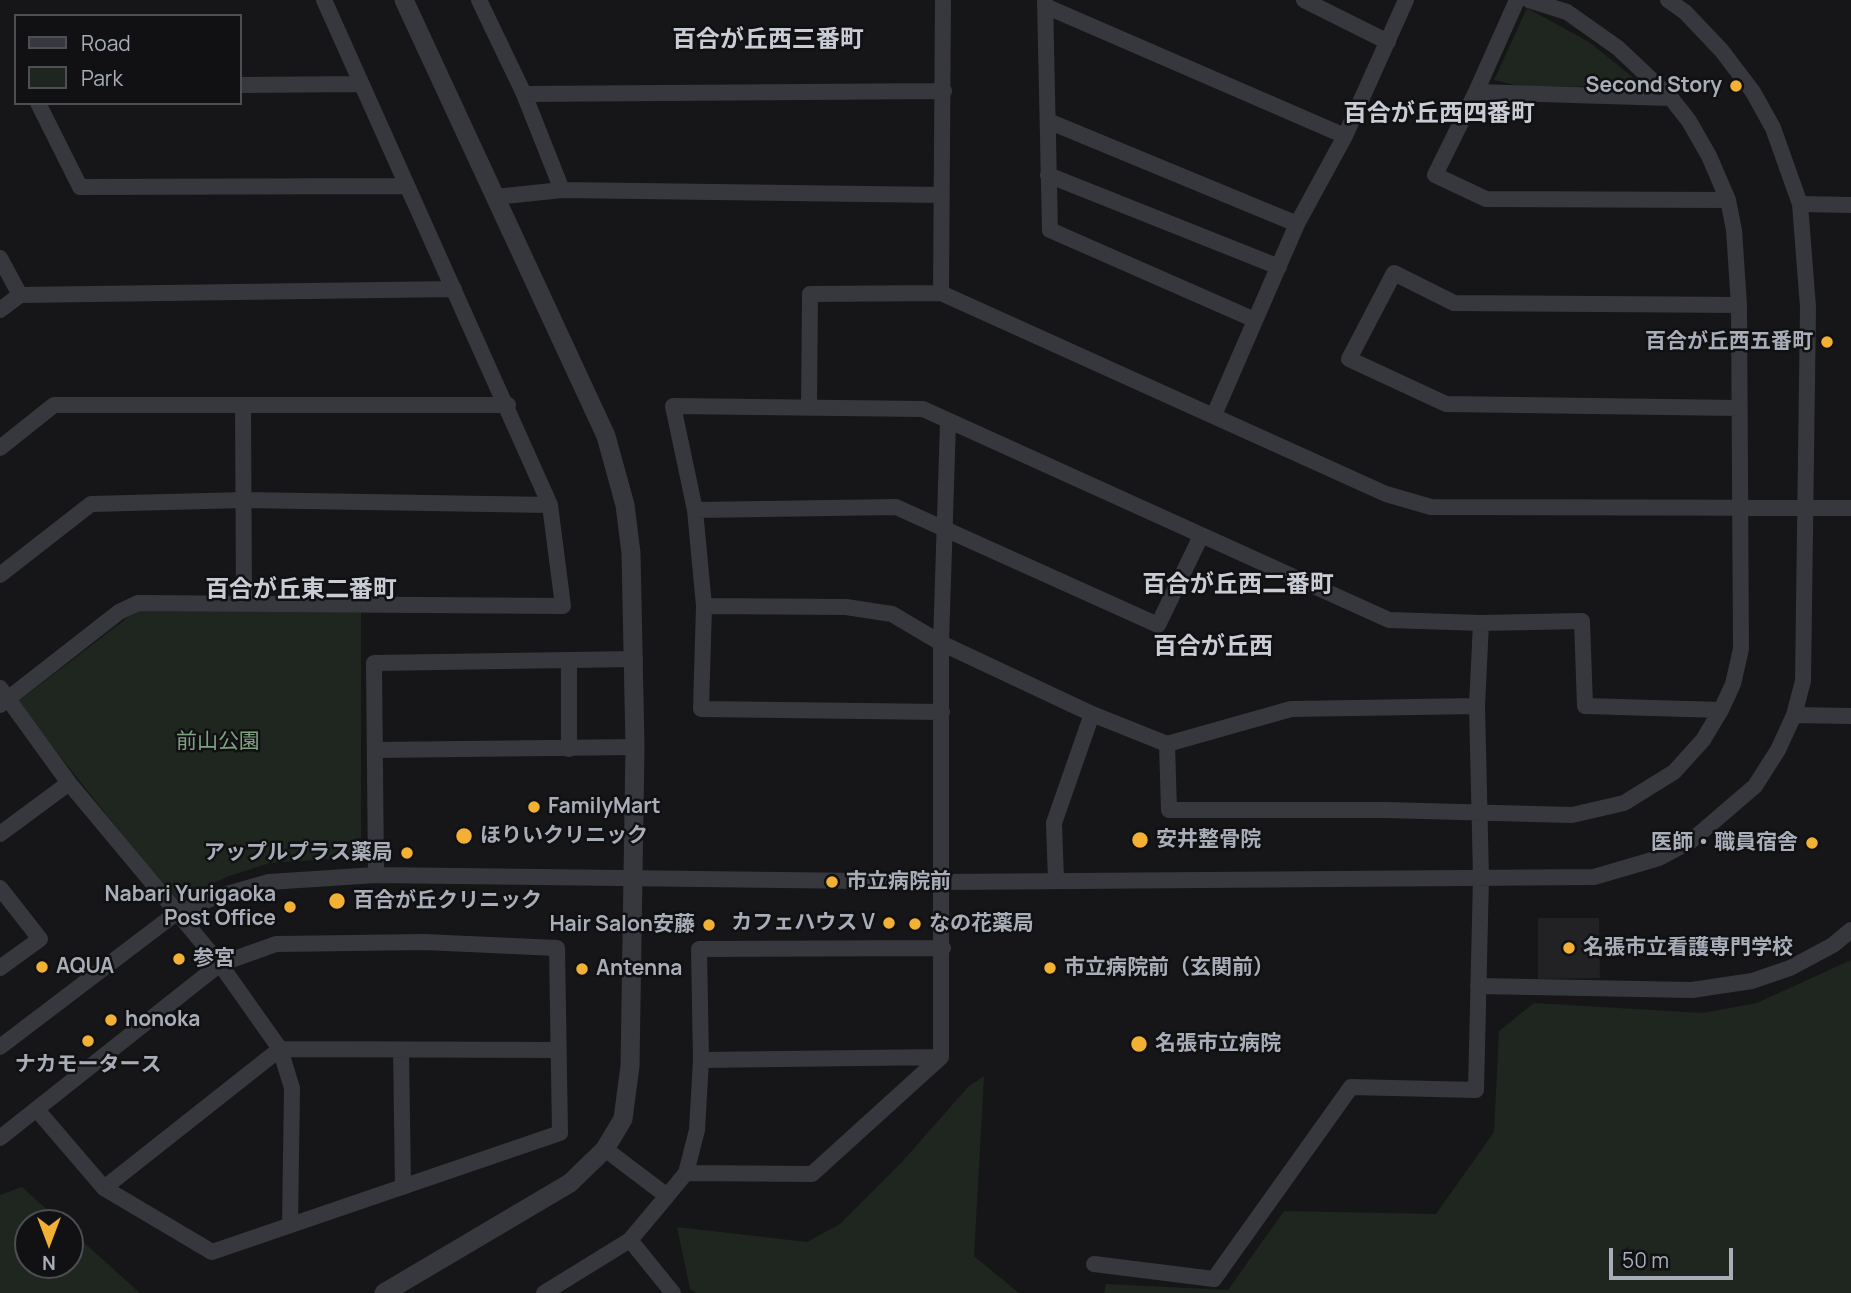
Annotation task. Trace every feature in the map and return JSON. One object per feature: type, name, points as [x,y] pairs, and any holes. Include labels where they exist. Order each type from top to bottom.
[{"type":"street","points":[[290,1225],[292,1088],[280,1049],[220,964],[175,914],[3,697],[119,612],[138,603],[563,606],[550,505],[508,405],[406,186],[324,0]]},
{"type":"street","points":[[384,1293],[570,1184],[605,1149],[623,1119],[630,1066],[635,747],[635,659],[625,505],[606,436],[404,0]]},
{"type":"street","points":[[480,0],[524,94],[562,190]]},
{"type":"street","points":[[941,293],[943,0]]},
{"type":"street","points":[[1304,0],[1388,42]]},
{"type":"street","points":[[1214,415],[1297,224],[1345,136],[1406,0]]},
{"type":"street","points":[[1517,0],[1435,175],[1486,200],[1728,200]]},
{"type":"street","points":[[1167,744],[1169,810],[1572,815],[1624,803],[1674,772],[1703,740],[1721,710],[1733,684],[1741,649],[1739,305],[1734,230],[1728,200],[1709,156],[1689,121],[1671,98],[1618,48],[1567,12],[1529,0]]},
{"type":"street","points":[[0,1047],[175,914],[213,898],[269,882],[376,875],[562,883],[631,878],[943,882],[1594,877],[1659,858],[1691,841],[1755,786],[1778,750],[1794,715],[1803,681],[1808,307],[1800,204],[1773,128],[1753,92],[1722,51],[1685,12],[1668,0]]},
{"type":"street","points":[[1255,320],[1050,230],[1045,3],[1345,136]]},
{"type":"street","points":[[242,85],[361,84]]},
{"type":"street","points":[[524,94],[944,91]]},
{"type":"street","points":[[1476,92],[1671,98]]},
{"type":"street","points":[[38,105],[80,187],[406,186]]},
{"type":"street","points":[[1048,121],[1297,224]]},
{"type":"street","points":[[1048,175],[1279,267]]},
{"type":"street","points":[[495,197],[562,190],[942,195]]},
{"type":"street","points":[[1800,204],[1851,205]]},
{"type":"street","points":[[0,258],[20,295]]},
{"type":"street","points":[[1739,305],[1454,303],[1394,273],[1349,359],[1446,404],[1739,408]]},
{"type":"street","points":[[0,310],[20,295],[454,289]]},
{"type":"street","points":[[809,408],[810,294],[941,293],[1386,494],[1431,507],[1851,508]]},
{"type":"street","points":[[0,448],[54,405],[508,405]]},
{"type":"street","points":[[243,405],[244,602]]},
{"type":"street","points":[[942,712],[701,709],[705,606],[695,510],[673,406],[922,409],[1389,620],[1481,623],[1582,621],[1586,706],[1721,710]]},
{"type":"street","points":[[686,1173],[811,1174],[941,1057],[941,643],[948,422]]},
{"type":"street","points":[[0,575],[91,504],[244,500],[550,505]]},
{"type":"street","points":[[695,510],[896,507],[944,531],[1158,625],[1201,536]]},
{"type":"street","points":[[705,606],[846,607],[892,614],[941,643],[1092,714],[1167,744],[1292,709],[1477,706]]},
{"type":"street","points":[[1094,1264],[1214,1279],[1351,1087],[1476,1090],[1481,877],[1477,706],[1481,623]]},
{"type":"street","points":[[376,875],[374,663],[635,659]]},
{"type":"street","points":[[569,662],[569,749]]},
{"type":"street","points":[[1056,881],[1054,823],[1092,714]]},
{"type":"street","points":[[1794,715],[1851,716]]},
{"type":"street","points":[[376,750],[635,747]]},
{"type":"street","points":[[0,834],[69,783]]},
{"type":"street","points":[[0,888],[40,939],[0,968]]},
{"type":"street","points":[[1478,986],[1692,990],[1728,985],[1752,981],[1790,968],[1833,945],[1851,930]]},
{"type":"street","points":[[0,1138],[38,1111],[220,964],[276,944],[424,942],[557,945],[560,1133],[212,1252],[104,1188],[38,1111]]},
{"type":"street","points":[[544,1293],[630,1240],[686,1173],[697,1130],[701,1060],[699,949],[943,948]]},
{"type":"street","points":[[104,1188],[280,1049],[558,1050]]},
{"type":"street","points":[[401,1050],[403,1186]]},
{"type":"street","points":[[701,1060],[941,1057]]},
{"type":"street","points":[[605,1149],[667,1196]]},
{"type":"street","points":[[630,1240],[673,1293]]},
{"type":"shaded area","name":"名張市立看護専門学校","points":[[1538,918],[1599,918],[1600,978],[1538,979]]},
{"type":"green space","points":[[1527,8],[1589,42],[1645,87],[1519,86],[1494,80]]},
{"type":"green space","name":"前山公園","points":[[139,609],[361,611],[361,857],[270,863],[229,876],[175,901],[17,702]]},
{"type":"green space","points":[[1851,960],[1851,1293],[1104,1293],[1106,1284],[1228,1290],[1284,1211],[1436,1214],[1494,1132],[1499,1031],[1534,1003],[1703,1013],[1757,1003]]},
{"type":"green space","points":[[984,1076],[974,1256],[1019,1293],[696,1293],[690,1289],[677,1227],[807,1242],[840,1224],[901,1163],[968,1087]]},
{"type":"green space","points":[[22,1187],[46,1209],[14,1209],[14,1279],[84,1279],[84,1243],[140,1293],[0,1293],[0,1195]]},
{"type":"place","name":"Second Story","points":[[1736,86]]},
{"type":"place","name":"百合が丘西五番町","points":[[1827,342]]},
{"type":"place","name":"FamilyMart","points":[[534,807]]},
{"type":"place","name":"ほりいクリニック","points":[[464,836]]},
{"type":"place","name":"安井整骨院","points":[[1140,840]]},
{"type":"place","name":"医師・職員宿舎","points":[[1812,843]]},
{"type":"place","name":"アップルプラス薬局","points":[[407,853]]},
{"type":"place","name":"市立病院前","points":[[832,882]]},
{"type":"place","name":"百合が丘クリニック","points":[[337,901]]},
{"type":"place","name":"Nabari Yurigaoka Post Office","points":[[290,907]]},
{"type":"place","name":"カフェハウス V","points":[[889,923]]},
{"type":"place","name":"なの花薬局","points":[[915,924]]},
{"type":"place","name":"Hair Salon安藤","points":[[709,925]]},
{"type":"place","name":"名張市立看護専門学校","points":[[1569,948]]},
{"type":"place","name":"参宮","points":[[179,959]]},
{"type":"place","name":"AQUA","points":[[42,967]]},
{"type":"place","name":"市立病院前（玄関前）","points":[[1050,968]]},
{"type":"place","name":"Antenna","points":[[582,969]]},
{"type":"place","name":"honoka","points":[[111,1020]]},
{"type":"place","name":"ナカモータース","points":[[88,1041]]},
{"type":"place","name":"名張市立病院","points":[[1139,1044]]},
{"type":"district","name":"百合が丘西三番町","points":[[768,40]]},
{"type":"district","name":"百合が丘西四番町","points":[[1439,114]]},
{"type":"district","name":"百合が丘西二番町","points":[[1238,585]]},
{"type":"district","name":"百合が丘東二番町","points":[[301,590]]},
{"type":"district","name":"百合が丘西","points":[[1213,647]]}]
